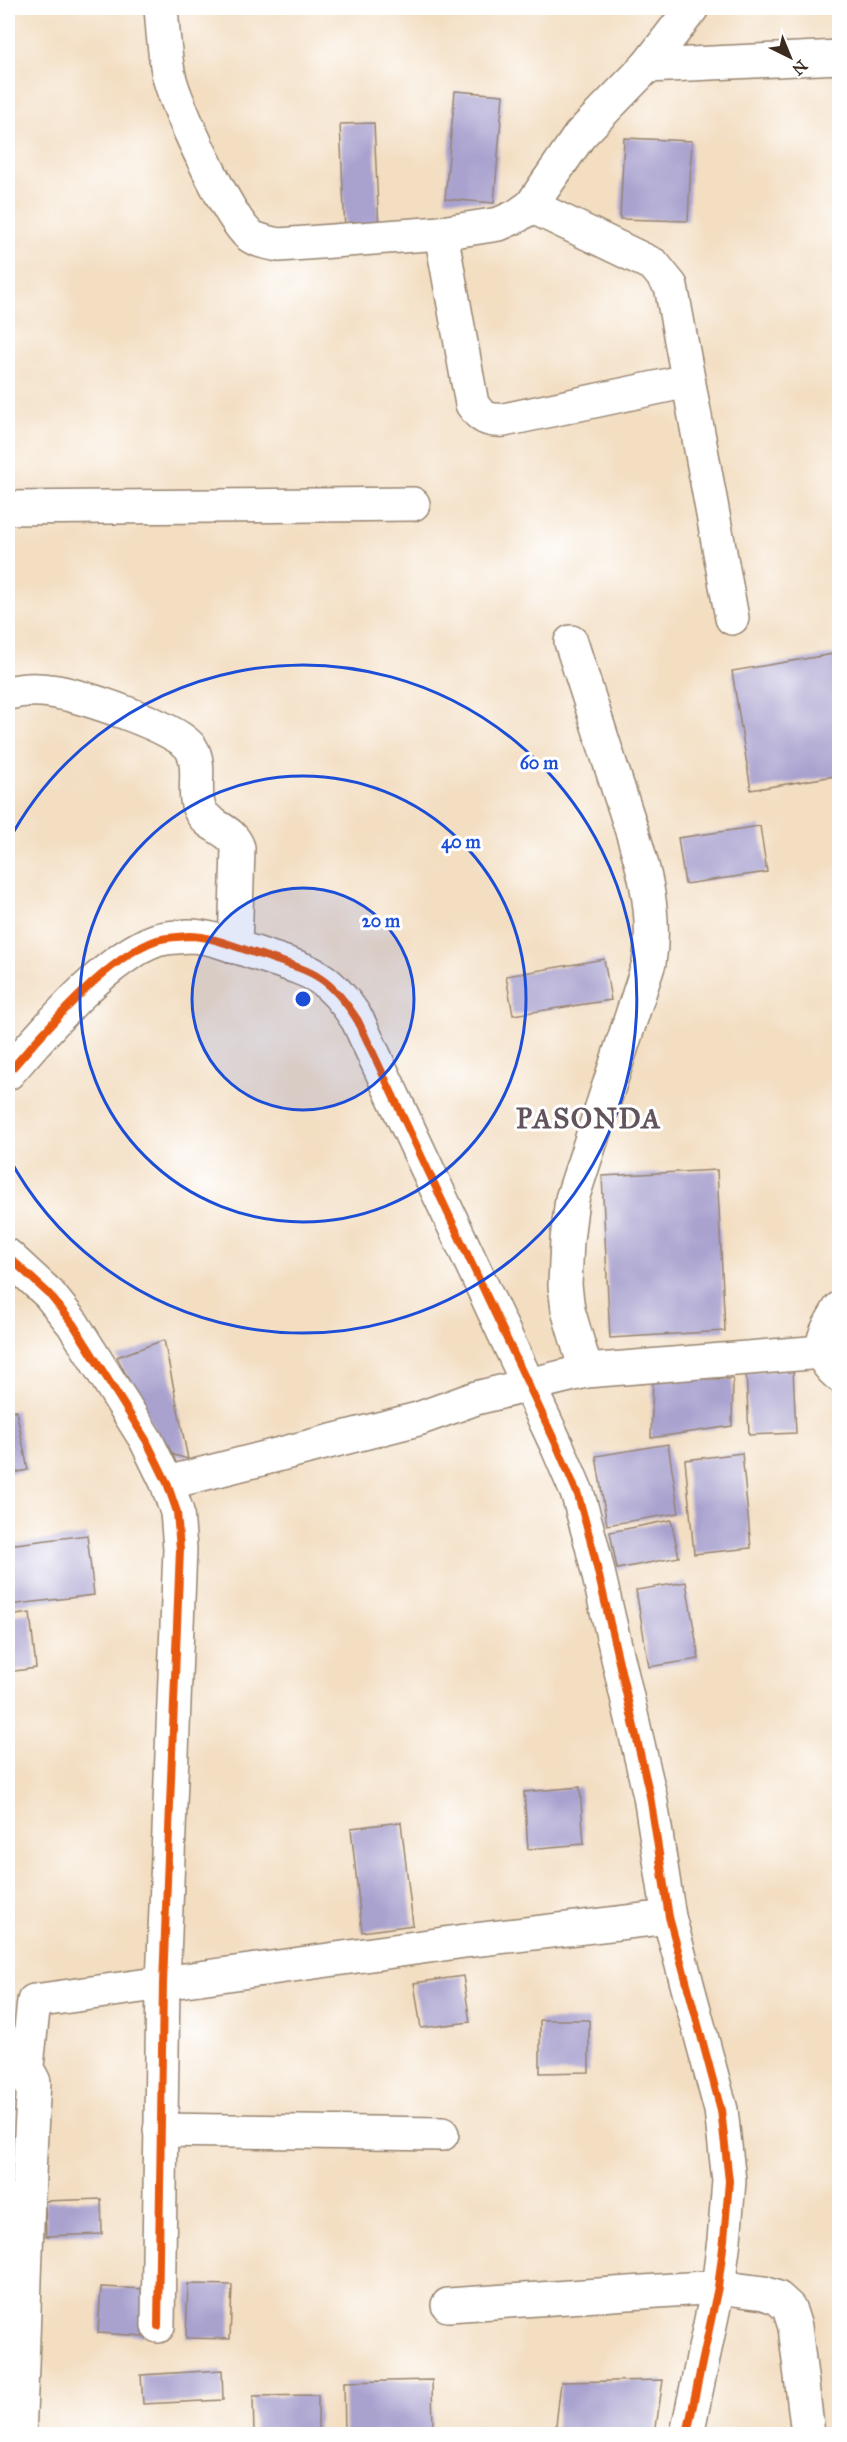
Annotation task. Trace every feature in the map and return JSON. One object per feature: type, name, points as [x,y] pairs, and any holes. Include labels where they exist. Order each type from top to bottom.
[{"type":"street","points":[[161,8],[168,75],[185,122],[235,219],[249,235],[264,242],[279,245],[441,233],[499,224],[517,216],[531,206],[580,135],[647,66],[692,8]]},
{"type":"street","points":[[647,66],[722,60],[840,57]]},
{"type":"street","points":[[531,206],[654,265],[670,286],[732,618]]},
{"type":"street","points":[[441,233],[472,404],[479,414],[491,421],[504,420],[688,381]]},
{"type":"street","points":[[8,508],[413,504]]},
{"type":"street","points":[[571,642],[642,865],[651,909],[653,937],[649,963],[572,1199],[565,1285],[568,1310],[586,1371]]},
{"type":"street","points":[[8,693],[30,690],[58,692],[105,705],[170,731],[188,744],[195,757],[200,810],[208,821],[232,836],[238,848],[235,947]]},
{"type":"street","points":[[8,1073],[69,1005],[133,952],[158,940],[191,936],[235,947],[303,969],[323,979],[343,998],[358,1021],[578,1495],[592,1546],[650,1796],[669,1917],[721,2110],[729,2181],[718,2287],[687,2434]]},
{"type":"street","points":[[8,1256],[49,1294],[73,1324],[146,1440],[167,1483],[177,1512],[180,1549],[163,1984],[158,2326]]},
{"type":"street","points":[[167,1483],[418,1419],[476,1398],[586,1371],[831,1364],[826,1330],[840,1308]]},
{"type":"street","points":[[19,2434],[16,2315],[18,2169],[34,2082],[31,2076],[17,2075],[34,2001],[418,1947],[669,1917]]},
{"type":"street","points":[[160,2130],[442,2134]]},
{"type":"street","points":[[448,2305],[718,2287],[764,2293],[778,2298],[789,2308],[795,2327],[808,2434]]},
{"type":"building","points":[[455,91],[503,95],[494,203],[445,199]]},
{"type":"building","points":[[374,123],[379,230],[345,231],[340,124]]},
{"type":"building","points":[[624,138],[692,141],[688,221],[620,219]]},
{"type":"building","points":[[840,653],[840,775],[751,790],[732,671]]},
{"type":"building","points":[[760,826],[767,872],[685,884],[678,838]]},
{"type":"building","points":[[604,959],[611,1000],[513,1015],[506,976]]},
{"type":"building","points":[[717,1170],[725,1331],[610,1338],[602,1176]]},
{"type":"building","points":[[164,1340],[188,1459],[174,1455],[157,1435],[117,1357]]},
{"type":"building","points":[[793,1369],[796,1433],[749,1435],[746,1371]]},
{"type":"building","points":[[653,1378],[733,1379],[732,1426],[651,1438]]},
{"type":"building","points":[[16,1410],[28,1470],[8,1474],[8,1412]]},
{"type":"building","points":[[668,1444],[679,1513],[607,1525],[596,1456]]},
{"type":"building","points":[[742,1453],[751,1548],[694,1554],[685,1460]]},
{"type":"building","points":[[671,1520],[679,1557],[617,1569],[610,1532]]},
{"type":"building","points":[[87,1535],[94,1595],[9,1605],[8,1545]]},
{"type":"building","points":[[686,1582],[699,1659],[649,1667],[636,1590]]},
{"type":"building","points":[[30,1613],[36,1668],[8,1672],[8,1616]]},
{"type":"building","points":[[580,1787],[584,1844],[528,1849],[524,1792]]},
{"type":"building","points":[[401,1822],[413,1925],[362,1932],[351,1828]]},
{"type":"building","points":[[463,1976],[470,2022],[421,2028],[414,1983]]},
{"type":"building","points":[[540,2020],[589,2020],[589,2072],[540,2073]]},
{"type":"building","points":[[101,2199],[102,2234],[46,2236],[45,2201]]},
{"type":"building","points":[[188,2284],[232,2285],[230,2339],[186,2338]]},
{"type":"building","points":[[101,2287],[146,2289],[144,2336],[98,2333]]},
{"type":"building","points":[[222,2370],[223,2400],[143,2404],[141,2375]]},
{"type":"building","points":[[432,2380],[433,2434],[345,2434],[344,2382]]},
{"type":"building","points":[[663,2380],[655,2434],[555,2434],[561,2382]]},
{"type":"building","points":[[318,2395],[318,2434],[254,2434],[253,2396]]},
{"type":"building","points":[[779,2428],[780,2434],[747,2434],[747,2433]]},
{"type":"cycle path","points":[[8,1073],[57,1018],[96,979],[137,949],[164,938],[189,936],[208,938],[308,971],[328,984],[358,1021],[557,1446],[578,1495],[592,1546],[650,1796],[669,1917],[721,2110],[729,2181],[718,2287],[687,2434]]},
{"type":"cycle path","points":[[8,1256],[49,1294],[73,1324],[146,1440],[167,1483],[177,1512],[180,1549],[163,1984],[158,2326]]},
{"type":"district","name":"PASONDA","points":[[589,1118]]}]
